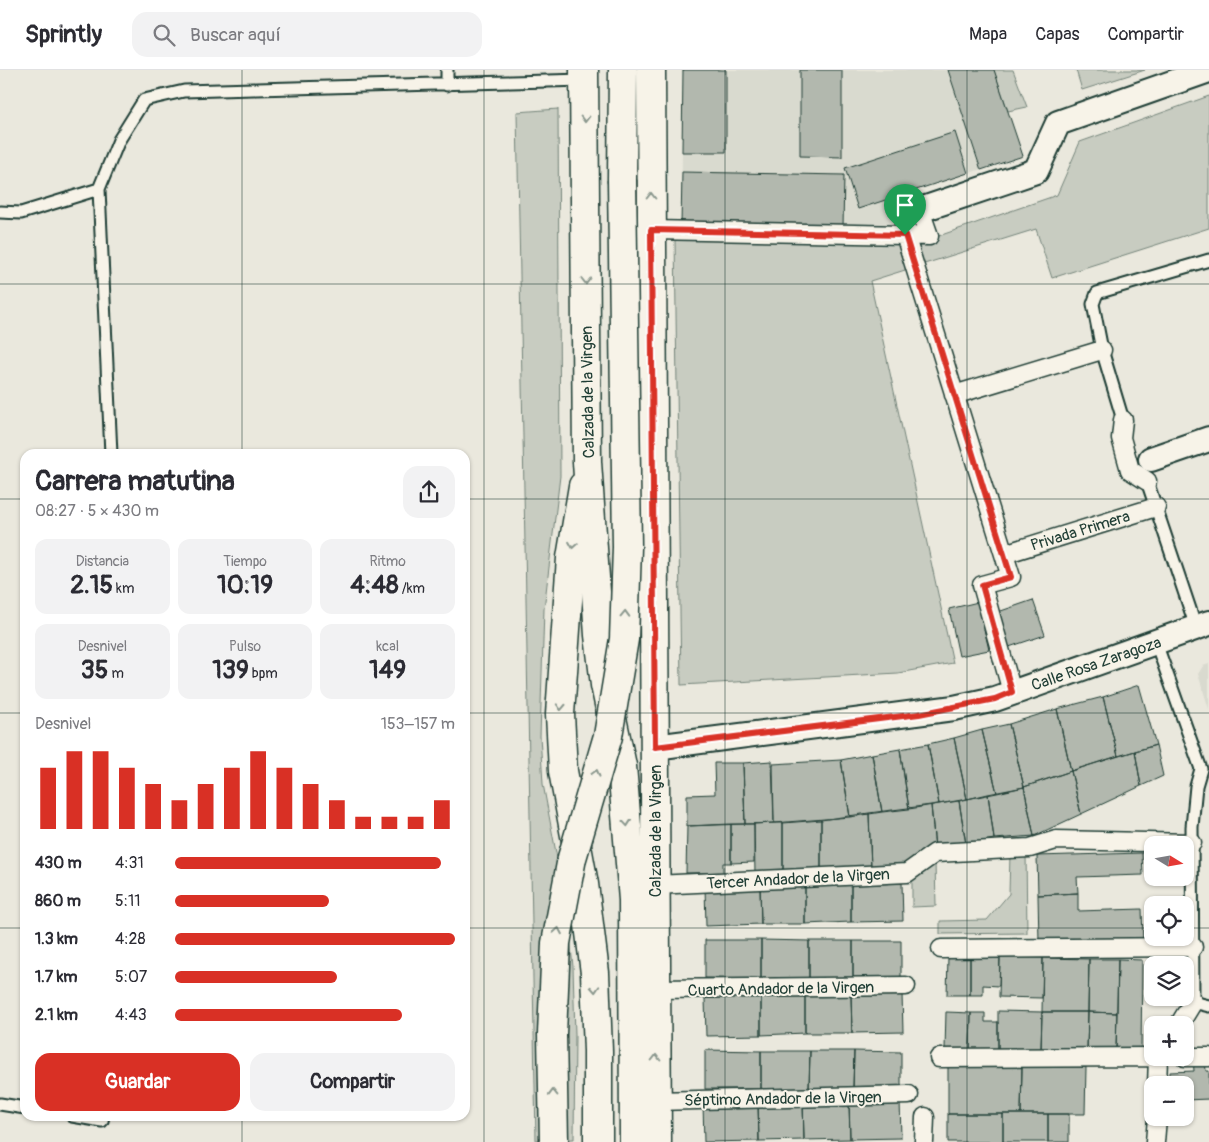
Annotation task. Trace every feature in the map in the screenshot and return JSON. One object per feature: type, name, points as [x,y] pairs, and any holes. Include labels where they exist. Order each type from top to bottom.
[{"type":"main road","points":[[554,1142],[552,1034],[556,943],[572,858],[608,736],[624,639],[627,547],[622,180],[623,70]]},
{"type":"main road","name":"Calzada de la Virgen","points":[[634,1142],[645,1098],[656,989],[651,70]]},
{"type":"main road","name":"Calzada de la Virgen","points":[[584,75],[587,462],[599,635],[605,685],[622,766],[633,900],[645,1098],[657,1142]]},
{"type":"main road","points":[[587,462],[571,558],[560,714],[563,771],[584,884],[595,973],[598,1051],[598,1142]]},
{"type":"street","points":[[651,230],[929,236],[920,210],[1036,171],[1058,123],[1209,70]]},
{"type":"street","points":[[905,235],[1011,577],[982,585],[1012,692]]},
{"type":"street","points":[[954,395],[1102,350]]},
{"type":"street","points":[[1123,420],[1121,438],[1130,470],[1149,470],[1209,439]]},
{"type":"street","name":"Privada Primera","points":[[1004,554],[1156,507]]},
{"type":"street","name":"Calle Rosa Zaragoza","points":[[655,747],[919,714],[995,699],[1203,625]]},
{"type":"street","name":"Tercer Andador de la Virgen","points":[[655,885],[907,873],[935,853],[1030,848],[1056,840],[1144,842]]},
{"type":"street","points":[[941,949],[1194,947]]},
{"type":"street","name":"Cuarto Andador de la Virgen","points":[[656,989],[906,986]]},
{"type":"street","points":[[1188,1016],[1201,1004]]},
{"type":"street","points":[[939,1058],[1144,1057]]},
{"type":"street","points":[[1194,1057],[1209,1057]]},
{"type":"street","name":"Séptimo Andador de la Virgen","points":[[645,1098],[909,1095]]},
{"type":"street","points":[[924,1117],[924,1142]]},
{"type":"street","points":[[1155,1142],[1156,1126]]},
{"type":"lane","points":[[447,70],[447,85]]},
{"type":"lane","points":[[112,449],[99,190],[119,140],[144,100],[184,91],[447,85],[584,75]]},
{"type":"lane","points":[[0,212],[21,213],[99,190]]},
{"type":"lane","points":[[1123,420],[1102,350],[1093,304],[1097,293],[1209,260]]},
{"type":"lane","points":[[1149,470],[1156,507],[1203,625]]},
{"type":"lane","points":[[1156,642],[1205,769],[1196,786],[1192,836]]},
{"type":"lane","points":[[1193,886],[1194,947],[1201,1004]]},
{"type":"lane","points":[[0,1104],[20,1107]]},
{"type":"shaded area","points":[[683,70],[994,70],[1023,156],[909,192],[920,230],[681,225]]},
{"type":"shaded area","points":[[994,70],[1013,70],[1027,107],[1008,111]]},
{"type":"shaded area","points":[[1076,70],[1145,70],[1082,90]]},
{"type":"shaded area","points":[[1209,96],[1209,228],[1052,278],[1036,229],[870,281],[953,663],[898,673],[681,685],[675,237],[927,240],[1057,195],[1080,142]]},
{"type":"shaded area","points":[[558,109],[560,476],[544,609],[540,736],[543,784],[568,916],[573,967],[575,1035],[574,1139],[536,1140],[517,112]]},
{"type":"shaded area","points":[[1209,664],[1209,709],[1198,674],[1203,666]]},
{"type":"shaded area","points":[[1010,853],[1026,853],[1027,933],[940,934],[940,921],[987,920],[1009,894]]},
{"type":"shaded area","points":[[935,862],[936,906],[912,907],[912,875]]},
{"type":"building","points":[[683,70],[726,70],[726,152],[682,152]]},
{"type":"building","points":[[800,70],[842,70],[842,157],[800,156]]},
{"type":"building","points":[[948,70],[994,70],[1023,156],[981,170]]},
{"type":"building","points":[[955,132],[968,173],[858,209],[845,168]]},
{"type":"building","points":[[682,172],[844,175],[843,227],[681,225]]},
{"type":"building","points":[[1033,600],[1045,635],[1009,647],[998,612]]},
{"type":"building","points":[[978,602],[989,650],[959,656],[949,609]]},
{"type":"building","points":[[1139,685],[1156,745],[1118,756],[1103,697]]},
{"type":"building","points":[[1103,697],[1118,756],[1071,771],[1057,709]]},
{"type":"building","points":[[1057,709],[1071,771],[1024,787],[1009,724]]},
{"type":"building","points":[[1009,724],[1024,787],[997,793],[982,730]]},
{"type":"building","points":[[982,730],[997,793],[967,799],[954,738]]},
{"type":"building","points":[[954,738],[967,799],[939,804],[928,744]]},
{"type":"building","points":[[928,744],[939,804],[909,809],[900,749]]},
{"type":"building","points":[[1156,745],[1163,776],[1141,786],[1135,751]]},
{"type":"building","points":[[900,749],[909,809],[882,812],[872,754]]},
{"type":"building","points":[[1135,751],[1141,786],[1081,814],[1071,771]]},
{"type":"building","points":[[872,754],[882,812],[850,817],[841,760]]},
{"type":"building","points":[[841,760],[850,817],[774,823],[773,764]]},
{"type":"building","points":[[772,761],[774,823],[745,824],[743,763]]},
{"type":"building","points":[[714,763],[743,763],[745,824],[687,826],[687,795],[715,794]]},
{"type":"building","points":[[1071,771],[1081,814],[1034,836],[1024,787]]},
{"type":"building","points":[[1024,787],[1034,836],[994,839],[988,794]]},
{"type":"building","points":[[988,794],[994,839],[966,844],[959,801]]},
{"type":"building","points":[[959,801],[966,844],[935,848],[931,805]]},
{"type":"building","points":[[931,805],[935,848],[900,870],[871,869],[869,813]]},
{"type":"building","points":[[869,813],[871,869],[821,870],[821,820]]},
{"type":"building","points":[[821,820],[821,870],[783,873],[783,823]]},
{"type":"building","points":[[783,823],[783,873],[755,873],[754,824]]},
{"type":"building","points":[[731,824],[754,824],[754,862],[731,863]]},
{"type":"building","points":[[731,824],[731,863],[723,863],[723,873],[686,873],[687,826]]},
{"type":"building","points":[[1142,853],[1143,875],[1077,877],[1078,893],[1038,895],[1037,856]]},
{"type":"building","points":[[902,883],[903,921],[851,922],[851,885]]},
{"type":"building","points":[[805,885],[805,924],[761,924],[760,886]]},
{"type":"building","points":[[805,885],[851,885],[851,922],[805,924]]},
{"type":"building","points":[[760,886],[761,924],[706,926],[705,887]]},
{"type":"building","points":[[1078,893],[1078,911],[1142,909],[1143,939],[1039,942],[1038,895]]},
{"type":"building","points":[[705,940],[761,940],[761,979],[705,978]]},
{"type":"building","points":[[761,940],[809,941],[809,979],[761,979]]},
{"type":"building","points":[[809,941],[853,941],[853,980],[809,979]]},
{"type":"building","points":[[853,941],[901,941],[901,980],[853,980]]},
{"type":"building","points":[[948,957],[970,957],[970,995],[947,995]]},
{"type":"building","points":[[970,957],[1000,957],[999,986],[983,985],[983,995],[970,995]]},
{"type":"building","points":[[1000,957],[1043,958],[1042,998],[999,997]]},
{"type":"building","points":[[1043,958],[1089,959],[1088,1012],[1042,1012]]},
{"type":"building","points":[[1089,959],[1118,959],[1117,1013],[1088,1012]]},
{"type":"building","points":[[1118,959],[1142,960],[1141,1052],[1116,1051]]},
{"type":"building","points":[[902,994],[903,1032],[852,1033],[851,995]]},
{"type":"building","points":[[851,995],[852,1033],[805,1033],[805,996]]},
{"type":"building","points":[[805,996],[805,1033],[761,1035],[761,997]]},
{"type":"building","points":[[761,997],[761,1035],[706,1036],[705,998]]},
{"type":"building","points":[[998,1011],[1042,1012],[1041,1050],[998,1050]]},
{"type":"building","points":[[946,1012],[971,1013],[970,1049],[945,1049]]},
{"type":"building","points":[[1042,1012],[1088,1012],[1087,1051],[1041,1050]]},
{"type":"building","points":[[1088,1012],[1117,1013],[1116,1051],[1087,1051]]},
{"type":"building","points":[[971,1013],[985,1013],[985,1022],[998,1022],[998,1050],[970,1049]]},
{"type":"building","points":[[705,1050],[761,1051],[761,1089],[705,1089]]},
{"type":"building","points":[[761,1051],[810,1051],[809,1089],[761,1089]]},
{"type":"building","points":[[810,1051],[854,1051],[853,1089],[809,1089]]},
{"type":"building","points":[[854,1051],[901,1052],[901,1090],[853,1089]]},
{"type":"building","points":[[1194,1058],[1205,1058],[1206,1071],[1209,1071],[1209,1099],[1194,1100],[1194,1076],[1170,1076],[1170,1072],[1194,1071]]},
{"type":"building","points":[[948,1067],[1022,1067],[1021,1114],[948,1114]]},
{"type":"building","points":[[1022,1067],[1086,1067],[1085,1114],[1021,1114]]},
{"type":"building","points":[[900,1100],[901,1138],[850,1139],[849,1101]]},
{"type":"building","points":[[849,1101],[850,1139],[804,1140],[803,1102]]},
{"type":"building","points":[[803,1102],[804,1140],[759,1141],[758,1103]]},
{"type":"building","points":[[758,1103],[759,1141],[704,1142],[703,1104]]},
{"type":"building","points":[[948,1114],[1003,1114],[1003,1142],[948,1142]]},
{"type":"building","points":[[1003,1114],[1048,1114],[1048,1142],[1003,1142]]},
{"type":"building","points":[[1048,1114],[1069,1114],[1069,1142],[1048,1142]]},
{"type":"route","points":[[651,230],[905,235],[1011,577],[982,585],[1012,692],[995,699],[919,714],[655,747],[651,230]]}]
